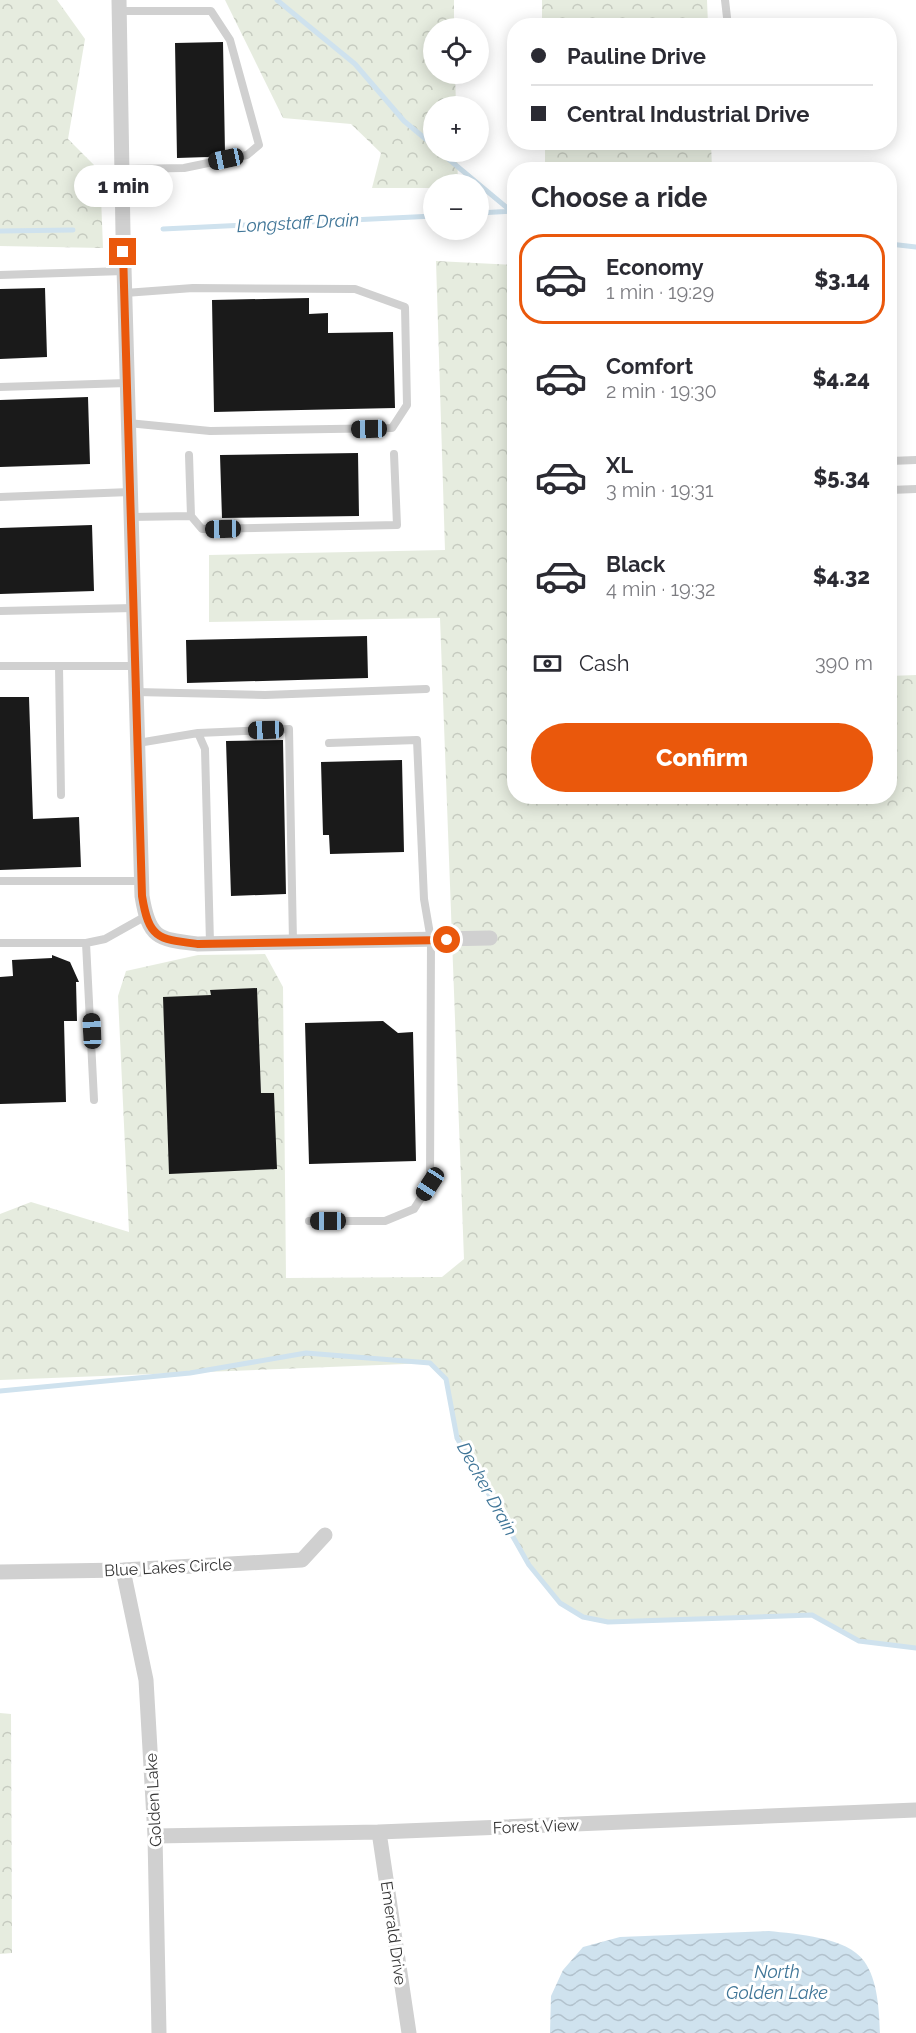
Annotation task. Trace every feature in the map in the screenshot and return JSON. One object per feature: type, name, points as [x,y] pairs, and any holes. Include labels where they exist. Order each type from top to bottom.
[{"type":"street","points":[[119,6],[136,692],[142,881],[147,916],[155,934],[173,941],[210,944],[490,938]]},
{"type":"street","name":"Blue Lakes Circle","points":[[0,1572],[123,1570],[302,1560],[325,1535]]},
{"type":"street","name":"Golden Lake","points":[[123,1570],[146,1680],[155,1836],[159,2033]]},
{"type":"street","name":"Forest View","points":[[155,1836],[380,1832],[916,1810]]},
{"type":"street","name":"Emerald Drive","points":[[380,1832],[409,2033]]},
{"type":"lane","points":[[725,0],[727,18]]},
{"type":"lane","points":[[119,6],[212,11],[230,40],[259,145],[247,155],[184,168],[122,169]]},
{"type":"lane","points":[[0,275],[124,271]]},
{"type":"lane","points":[[125,293],[193,288],[355,289],[405,308],[407,405],[392,428],[210,431],[128,423]]},
{"type":"lane","points":[[0,387],[127,383]]},
{"type":"lane","points":[[189,455],[191,516],[202,530],[397,525],[394,454]]},
{"type":"lane","points":[[897,461],[916,460]]},
{"type":"lane","points":[[897,490],[916,489]]},
{"type":"lane","points":[[0,497],[130,492]]},
{"type":"lane","points":[[131,517],[191,516]]},
{"type":"lane","points":[[0,611],[134,608]]},
{"type":"lane","points":[[0,666],[136,666]]},
{"type":"lane","points":[[59,666],[61,795]]},
{"type":"lane","points":[[136,692],[266,695],[426,689]]},
{"type":"lane","points":[[138,743],[198,733],[289,729],[293,942]]},
{"type":"lane","points":[[198,733],[205,749],[210,944]]},
{"type":"lane","points":[[309,1221],[385,1221],[414,1209],[430,1184],[430,940],[424,899],[417,740],[329,743]]},
{"type":"lane","points":[[0,881],[142,881]]},
{"type":"lane","points":[[0,943],[86,943],[105,939],[147,916]]},
{"type":"lane","points":[[86,943],[94,1100]]},
{"type":"green space","points":[[0,0],[57,0],[85,39],[68,139],[100,171],[103,248],[0,246]]},
{"type":"green space","points":[[225,0],[454,0],[454,18],[423,18],[423,84],[455,84],[456,96],[423,96],[423,162],[457,162],[458,174],[423,174],[423,188],[372,188],[381,153],[351,124],[283,118]]},
{"type":"green space","points":[[542,0],[707,0],[708,18],[542,18]]},
{"type":"green space","points":[[545,150],[711,150],[712,162],[545,162]]},
{"type":"green space","points":[[436,261],[507,265],[507,804],[897,804],[897,676],[916,675],[916,1648],[859,1641],[812,1615],[608,1622],[583,1617],[560,1603],[529,1565],[457,1438],[446,1379],[430,1363],[0,1380],[0,1214],[31,1202],[129,1232],[118,996],[126,971],[198,955],[265,954],[283,987],[286,1278],[442,1277],[464,1259],[440,618],[209,622],[209,555],[445,550]]},
{"type":"green space","points":[[0,1713],[11,1714],[12,1953],[0,1954]]},
{"type":"water","name":"North Golden Lake","points":[[769,1931],[820,1938],[856,1953],[864,1961],[872,1977],[877,1996],[880,2033],[550,2033],[551,1996],[563,1970],[583,1947],[620,1937]]},
{"type":"building","points":[[223,42],[225,153],[208,157],[177,158],[175,43]]},
{"type":"building","points":[[45,288],[47,357],[0,359],[0,289]]},
{"type":"building","points":[[309,298],[309,314],[328,313],[328,333],[393,332],[395,408],[214,412],[212,300]]},
{"type":"building","points":[[88,397],[90,464],[0,467],[0,400]]},
{"type":"building","points":[[358,453],[359,516],[222,518],[220,455]]},
{"type":"building","points":[[92,525],[94,591],[0,594],[0,528]]},
{"type":"building","points":[[367,636],[368,678],[187,683],[186,640]]},
{"type":"building","points":[[0,697],[29,697],[33,819],[79,817],[81,867],[0,870]]},
{"type":"building","points":[[283,740],[286,894],[231,896],[226,741]]},
{"type":"building","points":[[402,760],[404,852],[330,854],[329,835],[323,835],[321,762]]},
{"type":"building","points":[[52,955],[70,962],[79,982],[76,982],[77,1021],[64,1021],[66,1102],[0,1104],[0,977],[13,976],[12,960],[52,958]]},
{"type":"building","points":[[257,988],[261,1093],[274,1093],[277,1169],[169,1174],[163,997],[211,995],[210,990]]},
{"type":"building","points":[[383,1021],[398,1033],[413,1032],[416,1161],[309,1164],[305,1023]]},
{"type":"waterway","points":[[277,0],[355,64],[404,121],[423,137]]},
{"type":"waterway","points":[[452,162],[507,208]]},
{"type":"waterway","name":"Longstaff Drain","points":[[489,212],[507,211]]},
{"type":"waterway","name":"Longstaff Drain","points":[[163,229],[423,217]]},
{"type":"waterway","name":"Longstaff Drain","points":[[0,231],[73,230]]},
{"type":"waterway","name":"Longstaff Drain","points":[[897,245],[916,247]]},
{"type":"waterway","name":"Decker Drain","points":[[0,1391],[190,1373],[306,1353],[430,1363],[446,1379],[457,1438],[529,1565],[560,1603],[583,1617],[608,1622],[812,1615],[859,1641],[916,1648]]},
{"type":"route","points":[[123,252],[142,896],[150,926],[155,934],[162,938],[198,944],[447,940]]}]
